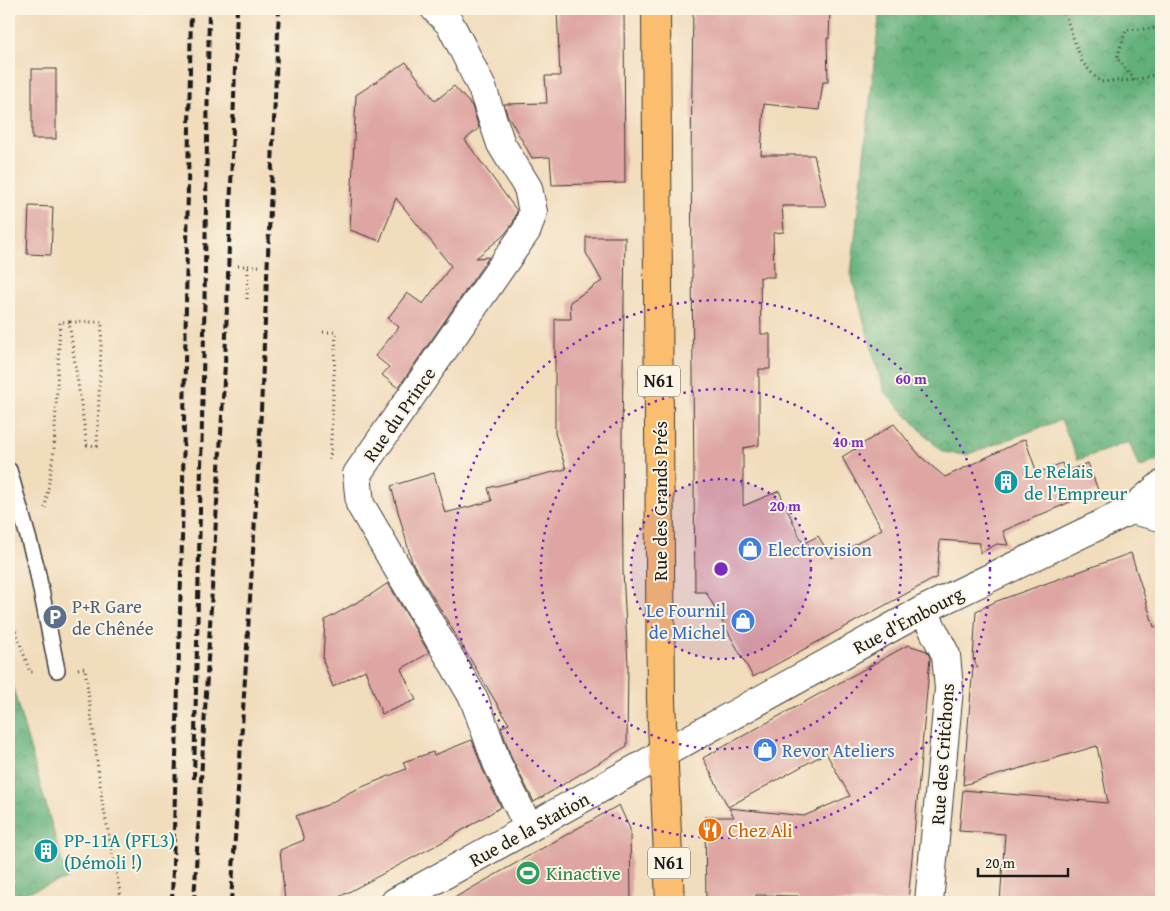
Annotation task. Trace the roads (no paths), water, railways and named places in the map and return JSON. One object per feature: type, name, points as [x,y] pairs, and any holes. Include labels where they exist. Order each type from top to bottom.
[{"type":"main road","name":"Rue des Grands Prés","points":[[656,9],[663,754],[670,902]]},
{"type":"street","name":"Rue du Prince","points":[[435,9],[450,24],[482,88],[501,144],[528,188],[533,212],[527,230],[358,474],[360,504],[474,698],[497,763],[530,828]]},
{"type":"street","name":"Rue d'Embourg","points":[[663,754],[923,610],[1131,510],[1161,485]]},
{"type":"street","points":[[1131,510],[1161,517]]},
{"type":"street","name":"Rue des Critchons","points":[[923,610],[946,655],[949,689],[929,902]]},
{"type":"street","name":"Rue de la Station","points":[[395,902],[663,754]]},
{"type":"lane","points":[[9,470],[36,565],[57,670]]},
{"type":"railway","points":[[172,902],[182,541],[191,9]]},
{"type":"railway","points":[[194,779],[209,9]]},
{"type":"railway","points":[[194,902],[225,364],[237,9]]},
{"type":"railway","points":[[231,902],[259,455],[279,9]]},
{"type":"place","name":"Le Relais de l'Empreur","points":[[1006,482]]},
{"type":"place","name":"Electrovision","points":[[750,549]]},
{"type":"place","name":"P+R Gare de Chênée","points":[[55,617]]},
{"type":"place","name":"Le Fournil de Michel","points":[[743,621]]},
{"type":"place","name":"Revor Ateliers","points":[[765,750]]},
{"type":"place","name":"Chez Ali","points":[[710,830]]},
{"type":"place","name":"PP-11A (PFL3) (Démoli !)","points":[[46,851]]},
{"type":"place","name":"Kinactive","points":[[528,873]]}]
